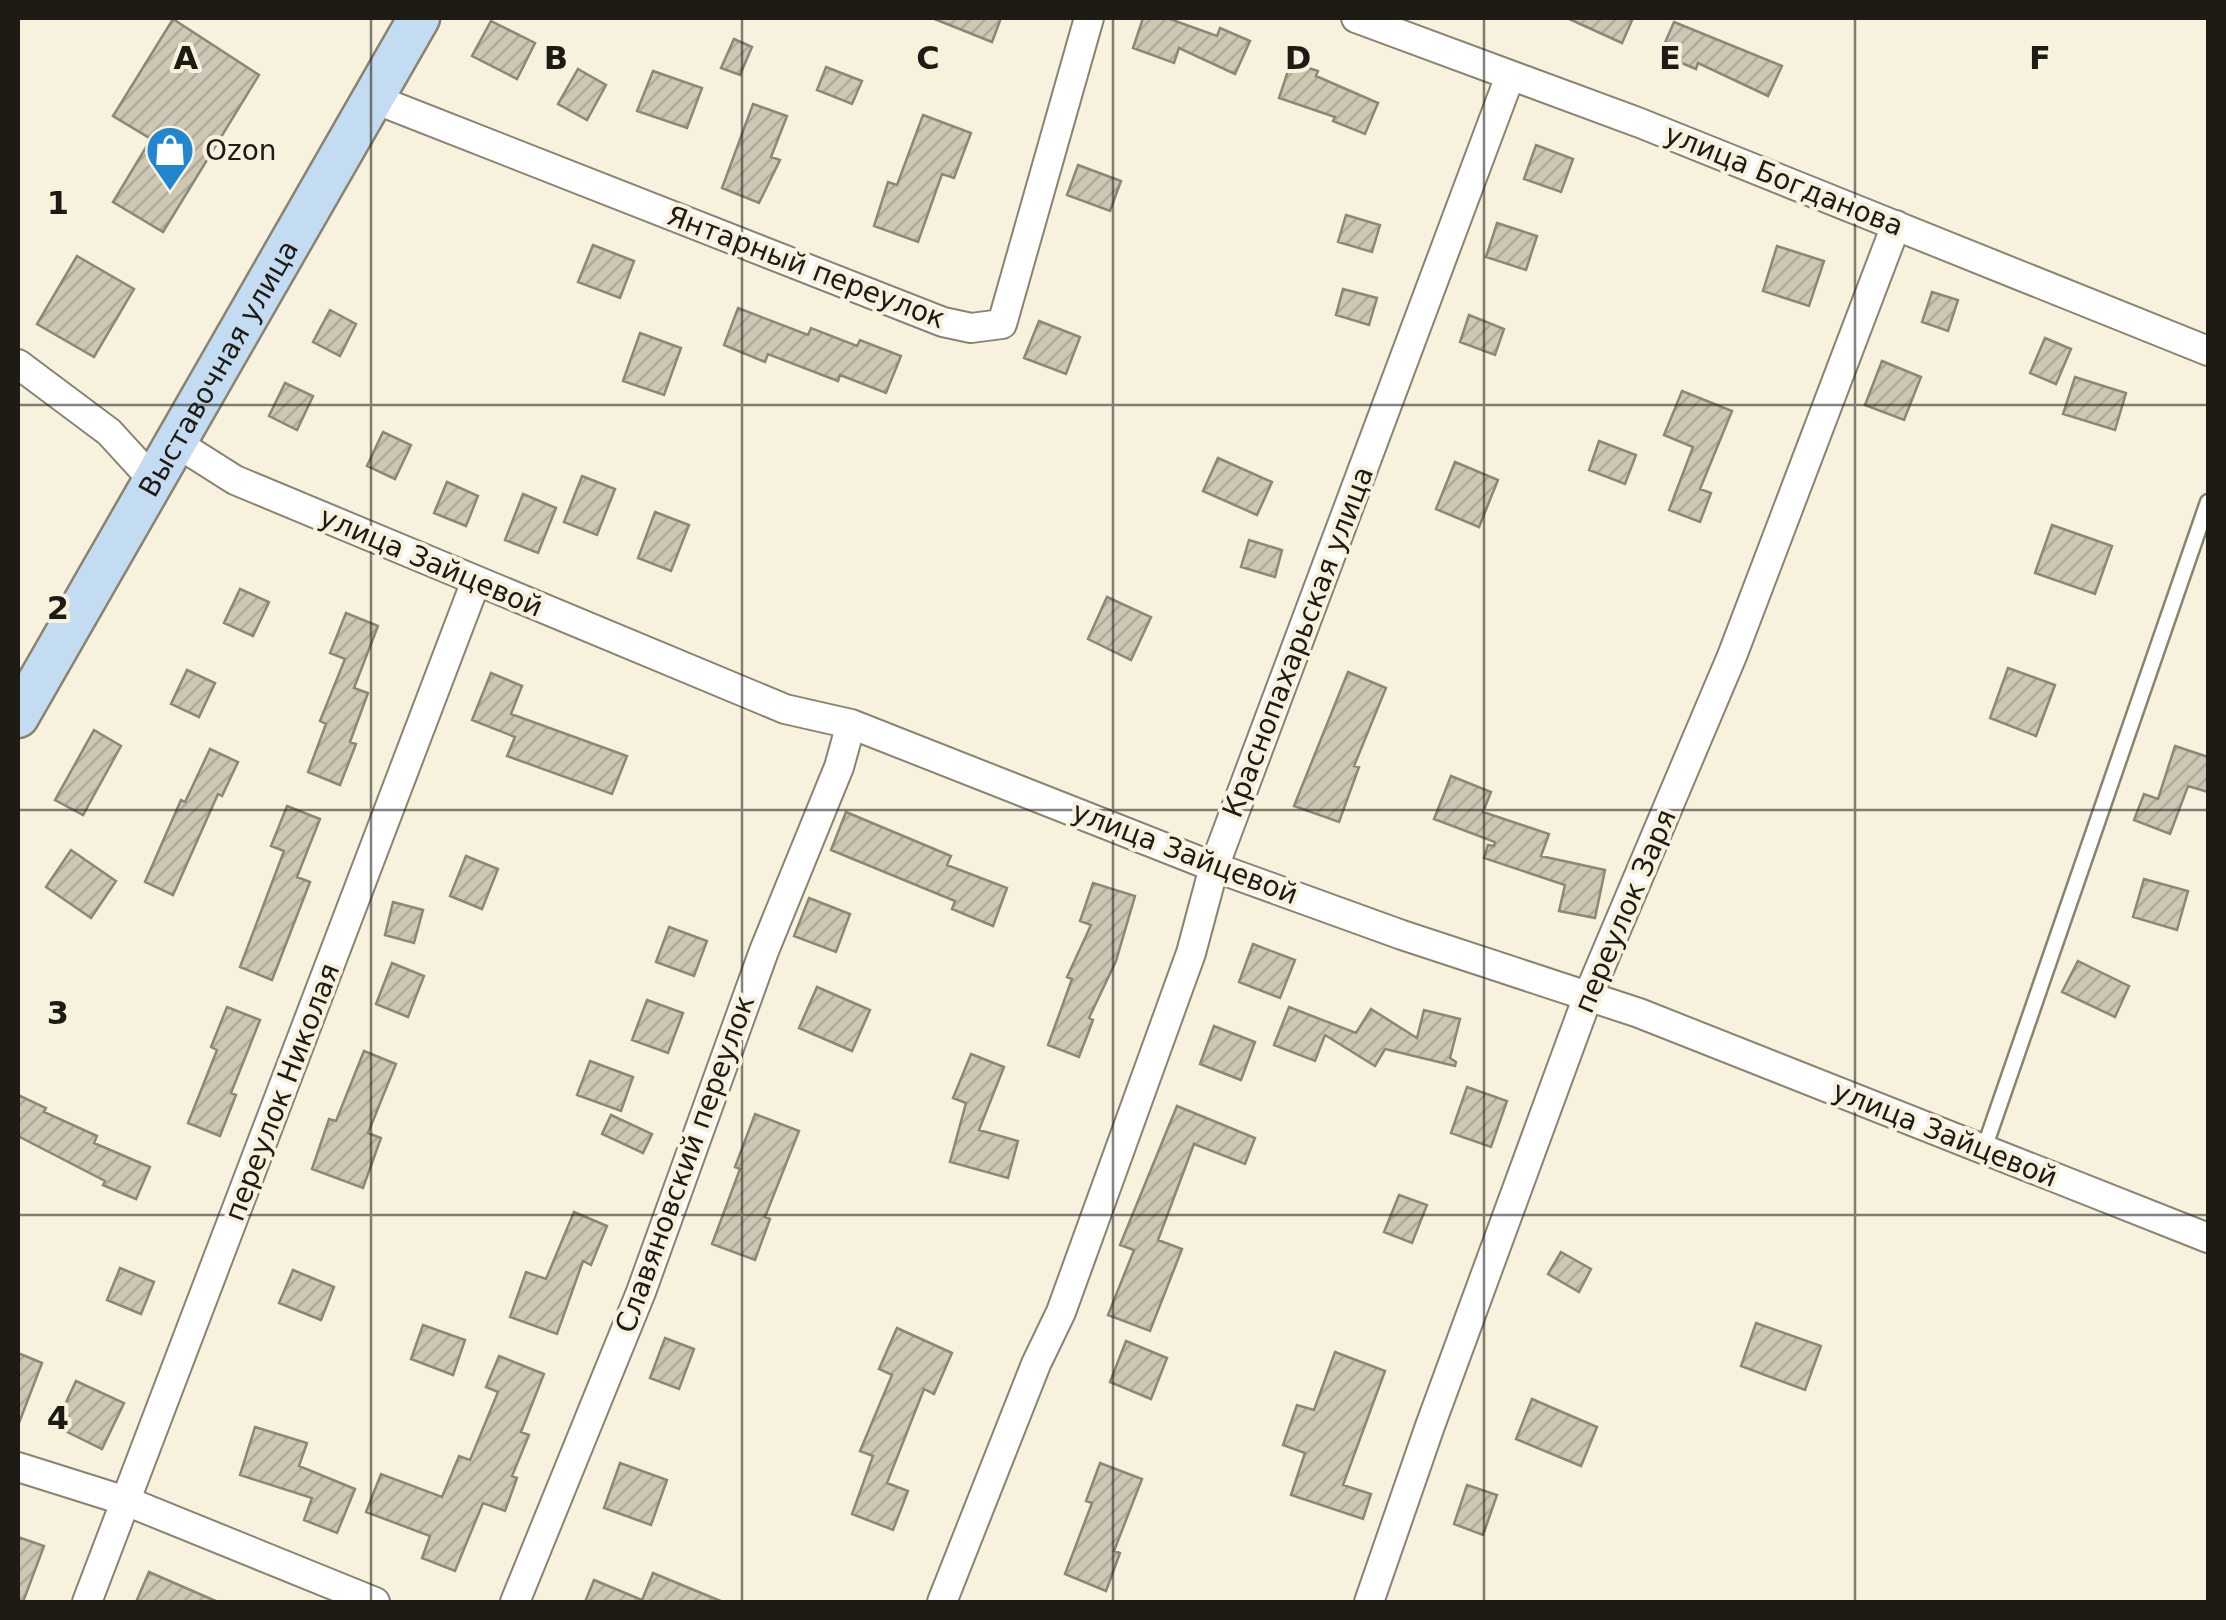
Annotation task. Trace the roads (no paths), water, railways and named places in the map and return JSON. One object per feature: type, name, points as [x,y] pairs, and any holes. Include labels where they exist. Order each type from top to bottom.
[{"type":"street","name":"Выставочная улица","points":[[18,718],[420,18]]},
{"type":"street","name":"Янтарный переулок","points":[[372,98],[942,322],[971,328],[1002,324],[1089,18]]},
{"type":"street","name":"улица Богданова","points":[[1356,18],[1640,123],[2208,350]]},
{"type":"street","name":"Краснопахарьская улица","points":[[942,1602],[1036,1364],[1061,1312],[1191,953],[1214,866],[1510,76]]},
{"type":"street","name":"переулок Заря","points":[[1370,1602],[1430,1426],[1588,996],[1732,656],[1896,225]]},
{"type":"street","points":[[18,364],[109,432],[153,480]]},
{"type":"street","name":"улица Зайцевой","points":[[175,442],[235,480],[785,708],[851,724],[1402,936],[1639,1013],[2208,1238]]},
{"type":"street","name":"переулок Николая","points":[[88,1602],[476,581]]},
{"type":"street","name":"Славяновский переулок","points":[[515,1602],[641,1292],[764,951],[839,767],[851,724]]},
{"type":"street","points":[[18,1467],[126,1501],[374,1602]]},
{"type":"lane","points":[[1984,1149],[2208,502]]},
{"type":"place","name":"Ozon","points":[[170,192]]}]
